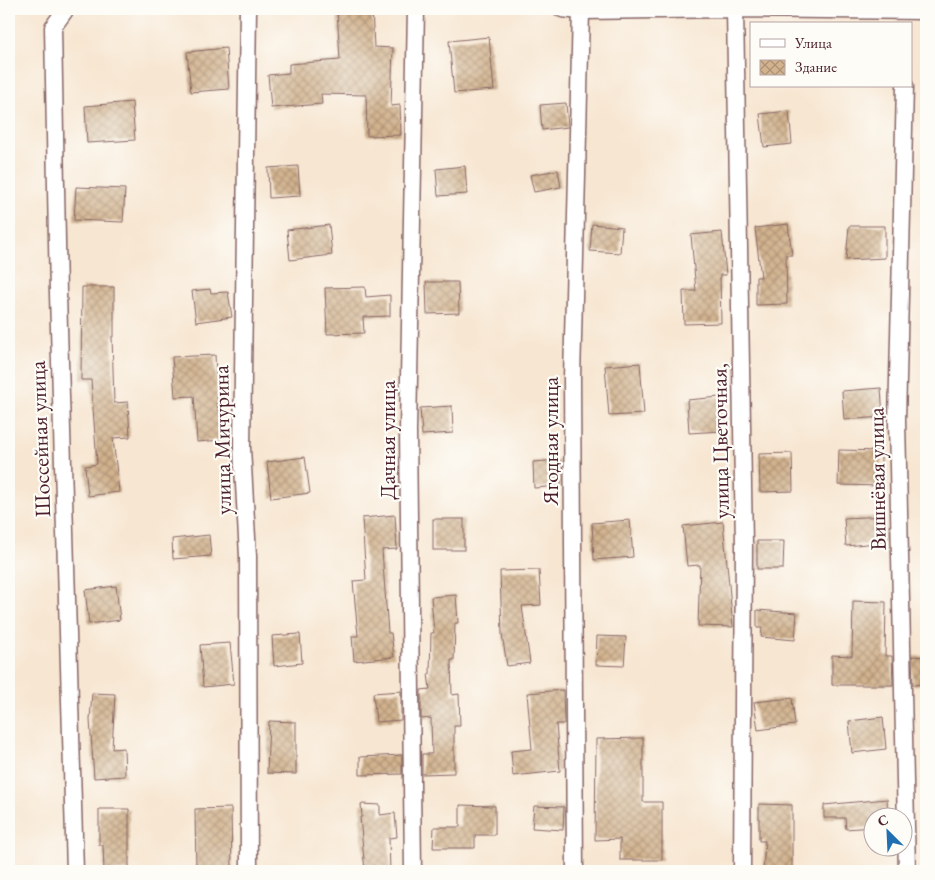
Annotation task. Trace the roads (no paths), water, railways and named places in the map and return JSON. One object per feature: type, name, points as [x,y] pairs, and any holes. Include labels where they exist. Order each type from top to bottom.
[{"type":"street","name":"Шоссейная улица","points":[[66,9],[54,27],[58,294],[75,871]]},
{"type":"street","name":"улица Мичурина","points":[[248,9],[242,448],[248,556],[249,871]]},
{"type":"street","name":"Дачная улица","points":[[413,871],[408,431],[416,9]]},
{"type":"street","points":[[562,9],[581,11],[735,9],[906,17],[926,11]]},
{"type":"street","name":"улица Цветочная,","points":[[735,9],[744,544],[742,871]]},
{"type":"street","name":"Ягодная улица","points":[[575,871],[572,379],[581,11]]},
{"type":"street","name":"Вишнёвая улица","points":[[904,88],[898,421],[907,871]]}]
